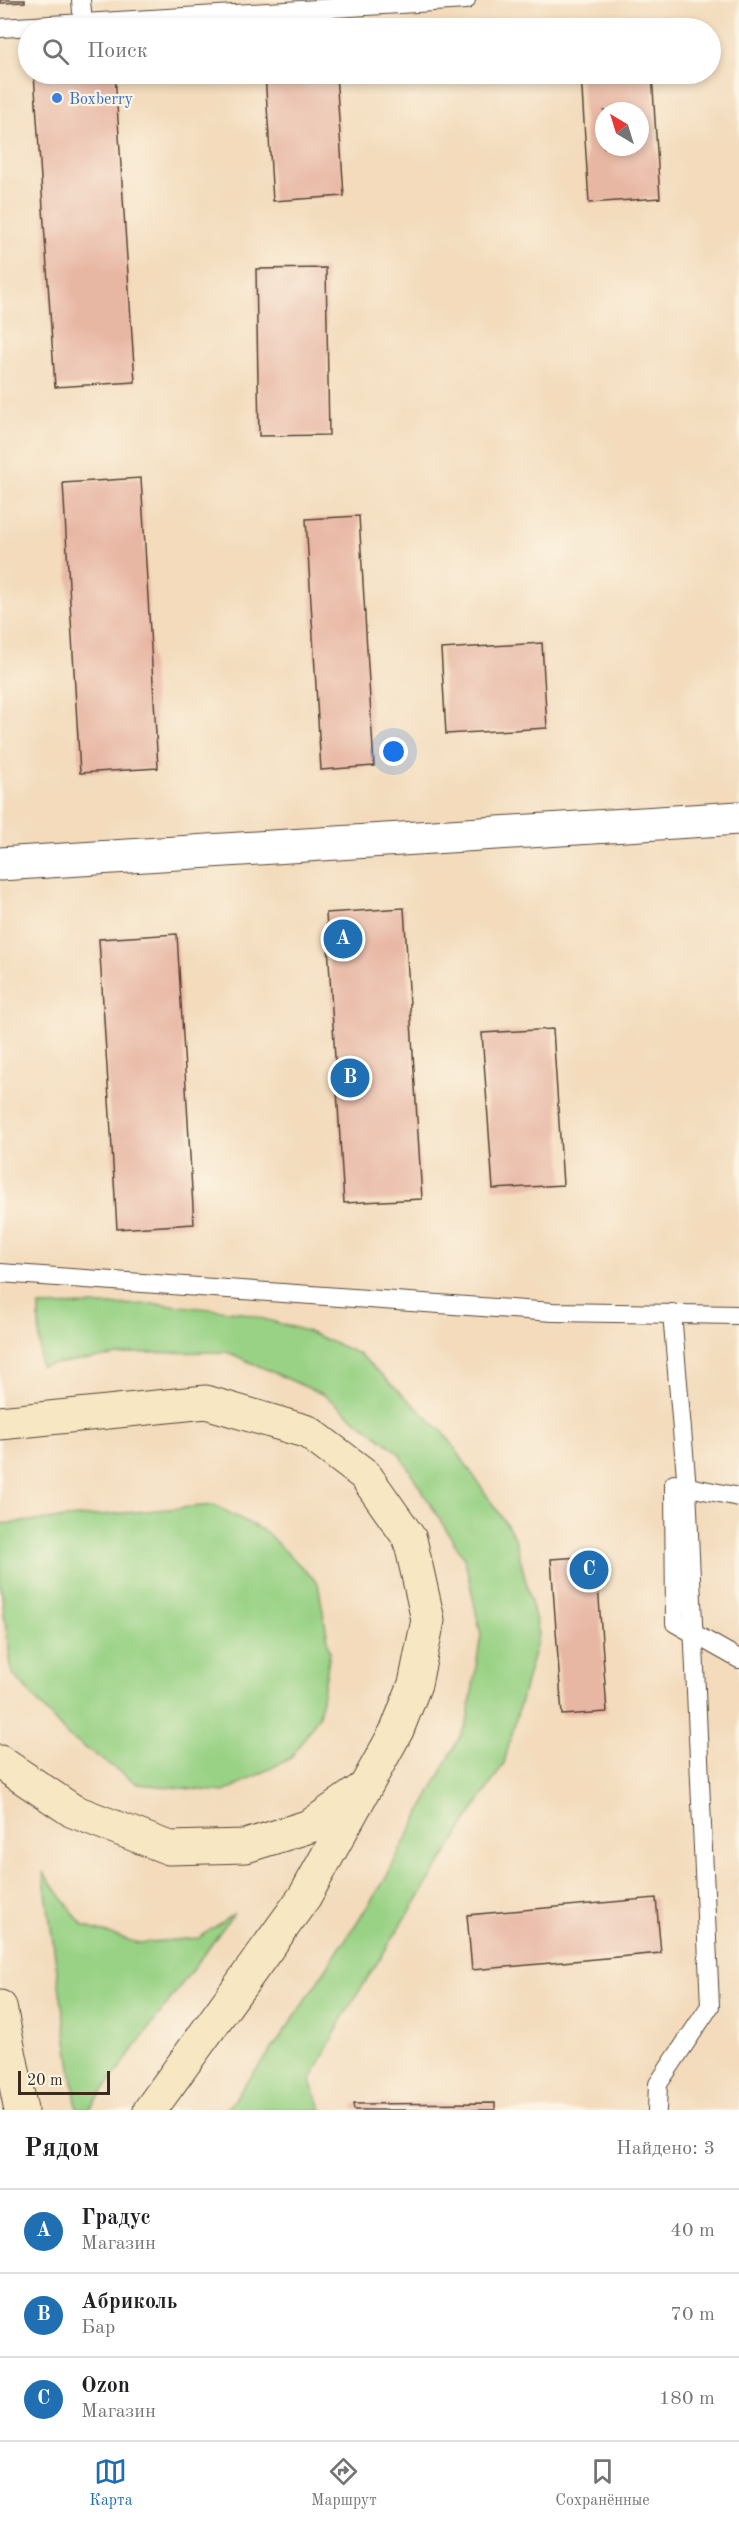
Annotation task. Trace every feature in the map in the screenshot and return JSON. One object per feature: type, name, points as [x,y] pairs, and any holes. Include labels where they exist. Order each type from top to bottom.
[{"type":"street","points":[[0,864],[739,818]]},
{"type":"street","points":[[0,1423],[206,1402],[308,1432],[365,1475],[410,1539],[428,1620],[415,1684],[397,1730],[368,1785],[304,1896],[150,2110]]},
{"type":"street","points":[[0,1762],[73,1811],[169,1848],[246,1846],[310,1826],[368,1785]]},
{"type":"street","points":[[0,2007],[21,2110]]},
{"type":"lane","points":[[81,0],[83,18]]},
{"type":"lane","points":[[166,18],[466,0]]},
{"type":"lane","points":[[0,28],[18,27]]},
{"type":"lane","points":[[0,1273],[553,1312],[739,1315]]},
{"type":"lane","points":[[657,2110],[658,2084],[710,2006],[687,1488],[672,1313]]},
{"type":"lane","points":[[739,1497],[674,1484],[675,1623],[739,1659]]},
{"type":"green space","points":[[160,1304],[239,1312],[306,1331],[359,1354],[446,1435],[515,1537],[539,1634],[504,1763],[344,2015],[310,2082],[322,2110],[226,2110],[281,2037],[383,1883],[467,1723],[481,1635],[465,1560],[398,1452],[324,1395],[227,1352],[134,1353],[40,1366],[39,1306]]},
{"type":"green space","points":[[214,1505],[266,1532],[318,1583],[330,1652],[319,1716],[291,1758],[224,1792],[138,1784],[68,1736],[12,1673],[0,1581],[0,1524]]},
{"type":"green space","points":[[43,1872],[83,1926],[138,1943],[199,1938],[234,1913],[89,2110],[77,2110]]},
{"type":"building","points":[[0,0],[25,0],[25,2],[0,3]]},
{"type":"building","points":[[35,84],[116,84],[135,382],[55,387]]},
{"type":"building","points":[[266,84],[337,84],[344,196],[273,201]]},
{"type":"building","points":[[582,84],[653,84],[660,198],[589,203]]},
{"type":"building","points":[[326,268],[329,435],[259,436],[256,269]]},
{"type":"building","points":[[141,478],[158,768],[80,773],[63,483]]},
{"type":"building","points":[[359,516],[374,766],[321,770],[306,519]]},
{"type":"building","points":[[542,643],[547,728],[446,734],[441,649]]},
{"type":"building","points":[[404,908],[422,1199],[344,1203],[326,913]]},
{"type":"building","points":[[177,934],[194,1224],[117,1229],[99,939]]},
{"type":"building","points":[[553,1029],[563,1185],[493,1189],[482,1033]]},
{"type":"building","points":[[596,1556],[607,1712],[562,1715],[551,1559]]},
{"type":"building","points":[[656,1898],[661,1953],[472,1970],[467,1915]]},
{"type":"building","points":[[495,2103],[495,2110],[354,2110],[353,2104]]},
{"type":"place","name":"Boxberry","points":[[57,98]]},
{"type":"place","name":"Градус","points":[[343,939]]},
{"type":"place","name":"Абриколь","points":[[350,1078]]},
{"type":"place","name":"Ozon","points":[[589,1570]]}]
